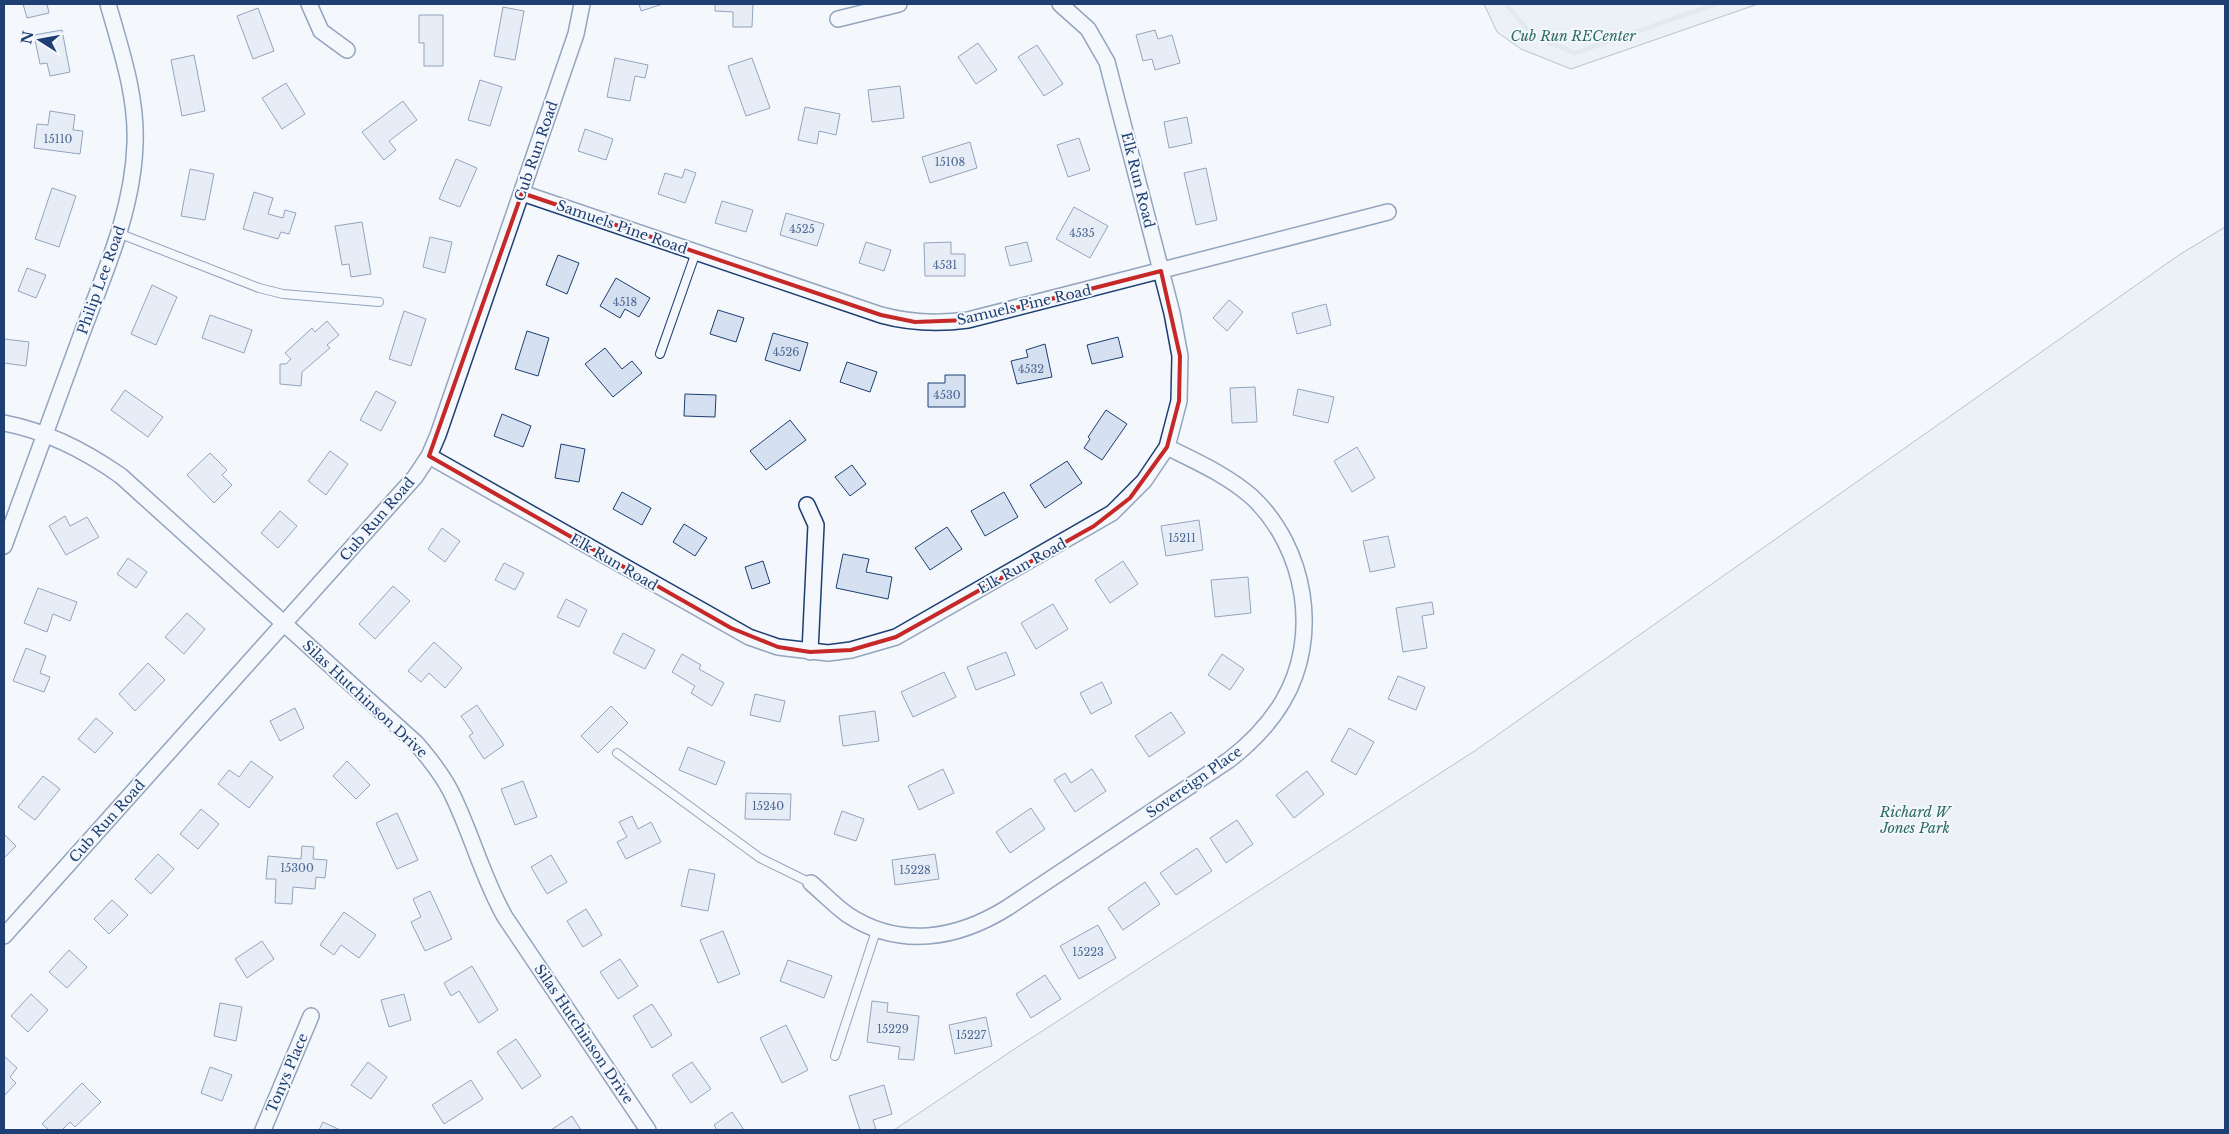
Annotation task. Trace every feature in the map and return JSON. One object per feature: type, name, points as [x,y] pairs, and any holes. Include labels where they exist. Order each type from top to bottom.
[{"type":"street","name":"Philip Lee Road","points":[[4,546],[118,233],[132,180],[136,144],[134,112],[128,75],[108,4]]},
{"type":"street","points":[[309,4],[321,31],[347,50]]},
{"type":"street","name":"Cub Run Road","points":[[4,936],[285,624],[415,477],[429,456],[438,435],[576,34],[582,4]]},
{"type":"street","points":[[838,19],[899,4]]},
{"type":"street","name":"Elk Run Road","points":[[429,456],[740,633],[768,644],[810,652],[851,650],[896,637],[1094,526],[1130,498],[1167,447],[1179,401],[1181,371],[1180,356],[1161,270],[1107,62],[1088,29],[1060,4]]},
{"type":"street","name":"Samuels Pine Road","points":[[522,193],[880,315],[933,323],[968,320],[1388,212]]},
{"type":"street","name":"Silas Hutchinson Drive","points":[[4,423],[44,435],[98,460],[121,476],[416,743],[434,764],[449,789],[492,894],[505,917],[648,1130]]},
{"type":"street","name":"Sovereign Place","points":[[811,882],[848,915],[894,934],[933,936],[964,930],[986,921],[1229,760],[1250,743],[1269,722],[1284,700],[1295,675],[1304,629],[1300,581],[1291,554],[1282,536],[1252,497],[1211,468],[1167,447]]},
{"type":"street","points":[[807,505],[816,526],[810,652]]},
{"type":"street","name":"Tonys Place","points":[[262,1130],[311,1016]]},
{"type":"lane","points":[[118,233],[259,288],[283,294],[379,302]]},
{"type":"lane","points":[[660,354],[696,252]]},
{"type":"lane","points":[[617,753],[760,858],[811,882]]},
{"type":"lane","points":[[834,1056],[877,928]]},
{"type":"highlighted area","points":[[522,193],[881,315],[915,322],[968,320],[1161,271],[1180,356],[1179,401],[1167,447],[1130,498],[1094,526],[896,637],[851,650],[810,652],[778,647],[731,628],[429,456]]},
{"type":"green space","name":"Cub Run RECenter","points":[[1484,4],[1758,4],[1571,69],[1521,49],[1497,32]]},
{"type":"green space","name":"Richard W Jones Park","points":[[2225,227],[2225,1130],[894,1130],[1016,1048],[1476,750],[2179,255]]},
{"type":"building","points":[[23,4],[47,4],[49,13],[27,18]]},
{"type":"building","points":[[639,4],[663,4],[641,11]]},
{"type":"building","points":[[715,4],[753,4],[752,27],[733,27],[733,12],[715,11]]},
{"type":"building","points":[[503,7],[524,11],[515,60],[494,56]]},
{"type":"building","points":[[258,8],[274,51],[253,59],[237,16]]},
{"type":"building","points":[[419,15],[443,15],[443,66],[424,66],[424,43],[419,43]]},
{"type":"building","points":[[62,30],[70,72],[50,76],[47,63],[40,64],[34,35]]},
{"type":"building","points":[[1155,30],[1158,39],[1172,35],[1180,63],[1155,70],[1152,59],[1143,61],[1136,35]]},
{"type":"building","points":[[978,43],[997,70],[976,84],[958,57]]},
{"type":"building","points":[[1037,45],[1063,84],[1044,96],[1018,57]]},
{"type":"building","points":[[194,55],[205,111],[182,116],[171,60]]},
{"type":"building","points":[[615,58],[648,65],[645,78],[635,76],[630,101],[607,97]]},
{"type":"building","points":[[752,58],[770,108],[746,116],[728,66]]},
{"type":"building","points":[[480,80],[502,87],[490,126],[468,120]]},
{"type":"building","points":[[286,83],[305,114],[282,129],[262,98]]},
{"type":"building","points":[[900,86],[904,118],[872,122],[868,90]]},
{"type":"building","points":[[403,101],[417,120],[389,141],[396,150],[384,160],[362,132]]},
{"type":"building","points":[[805,107],[840,114],[836,135],[819,131],[817,144],[798,140]]},
{"type":"building","points":[[50,111],[75,115],[73,130],[83,131],[80,154],[34,148],[37,124],[48,125]]},
{"type":"building","points":[[1187,117],[1192,143],[1169,148],[1164,122]]},
{"type":"building","points":[[585,129],[613,139],[606,160],[578,151]]},
{"type":"building","points":[[1079,138],[1090,170],[1068,177],[1057,145]]},
{"type":"building","points":[[970,142],[977,168],[930,183],[922,157]]},
{"type":"building","points":[[456,159],[477,168],[460,207],[439,199]]},
{"type":"building","points":[[1206,168],[1217,220],[1196,225],[1184,173]]},
{"type":"building","points":[[190,169],[214,174],[205,220],[181,216]]},
{"type":"building","points":[[685,169],[696,173],[685,203],[658,194],[665,173],[682,178]]},
{"type":"building","points":[[52,188],[76,196],[59,247],[35,239]]},
{"type":"building","points":[[254,192],[273,198],[268,214],[283,218],[285,210],[296,213],[289,234],[281,232],[278,239],[243,229]]},
{"type":"building","points":[[722,201],[753,210],[746,232],[715,223]]},
{"type":"building","points":[[1074,207],[1108,226],[1090,258],[1056,239]]},
{"type":"building","points":[[786,213],[824,224],[817,246],[780,235]]},
{"type":"building","points":[[362,222],[371,274],[351,277],[349,264],[342,265],[335,226]]},
{"type":"building","points":[[430,237],[452,242],[445,273],[423,267]]},
{"type":"building","points":[[866,242],[891,250],[884,271],[859,263]]},
{"type":"building","points":[[951,242],[951,254],[965,254],[965,276],[925,276],[924,243]]},
{"type":"building","points":[[1027,242],[1032,261],[1010,266],[1005,247]]},
{"type":"building","points":[[558,255],[579,263],[567,294],[546,285]]},
{"type":"building","points":[[27,268],[46,275],[36,298],[18,291]]},
{"type":"building","points":[[616,278],[650,298],[639,317],[625,309],[620,318],[600,306]]},
{"type":"building","points":[[152,285],[177,297],[156,345],[131,334]]},
{"type":"building","points":[[1229,300],[1243,312],[1227,331],[1213,318]]},
{"type":"building","points":[[1326,304],[1331,325],[1297,334],[1292,313]]},
{"type":"building","points":[[718,310],[744,318],[736,342],[710,334]]},
{"type":"building","points":[[404,311],[426,319],[411,366],[389,359]]},
{"type":"building","points":[[210,315],[252,330],[244,353],[202,338]]},
{"type":"building","points":[[327,321],[339,335],[327,345],[330,348],[302,372],[301,386],[280,384],[280,364],[286,364],[291,359],[285,353],[312,328],[315,332]]},
{"type":"building","points":[[527,331],[549,338],[538,376],[515,369]]},
{"type":"building","points":[[773,333],[808,343],[800,371],[765,360]]},
{"type":"building","points":[[1118,337],[1123,357],[1092,364],[1087,345]]},
{"type":"building","points":[[4,339],[29,342],[26,366],[4,363]]},
{"type":"building","points":[[1045,344],[1052,377],[1017,384],[1011,361],[1028,357],[1026,350]]},
{"type":"building","points":[[605,348],[622,369],[632,361],[642,373],[613,397],[585,364]]},
{"type":"building","points":[[847,362],[877,372],[870,392],[840,382]]},
{"type":"building","points":[[945,375],[965,375],[965,407],[928,407],[928,383],[945,383]]},
{"type":"building","points":[[1255,387],[1257,422],[1232,423],[1230,388]]},
{"type":"building","points":[[1298,389],[1334,397],[1328,423],[1293,415]]},
{"type":"building","points":[[125,390],[163,417],[148,437],[111,410]]},
{"type":"building","points":[[376,391],[396,402],[381,431],[360,420]]},
{"type":"building","points":[[685,394],[716,395],[715,417],[684,416]]},
{"type":"building","points":[[1106,410],[1127,424],[1102,460],[1084,448],[1090,439],[1088,437]]},
{"type":"building","points":[[502,414],[531,426],[523,447],[494,436]]},
{"type":"building","points":[[790,420],[806,440],[766,470],[750,451]]},
{"type":"building","points":[[561,444],[585,449],[579,482],[555,478]]},
{"type":"building","points":[[1357,447],[1375,478],[1352,492],[1334,461]]},
{"type":"building","points":[[330,451],[348,464],[326,495],[308,481]]},
{"type":"building","points":[[210,453],[227,470],[222,475],[232,485],[214,503],[187,475]]},
{"type":"building","points":[[1067,461],[1082,483],[1045,508],[1030,485]]},
{"type":"building","points":[[852,465],[866,484],[850,496],[835,477]]},
{"type":"building","points":[[622,492],[651,508],[642,525],[613,509]]},
{"type":"building","points":[[1004,492],[1018,517],[985,536],[971,511]]},
{"type":"building","points":[[280,511],[297,526],[278,548],[261,533]]},
{"type":"building","points":[[65,516],[70,526],[87,517],[99,537],[66,555],[49,526]]},
{"type":"building","points":[[1199,520],[1203,550],[1166,556],[1161,526]]},
{"type":"building","points":[[684,524],[707,538],[695,556],[673,542]]},
{"type":"building","points":[[947,527],[962,549],[930,570],[915,548]]},
{"type":"building","points":[[442,528],[460,541],[445,562],[428,549]]},
{"type":"building","points":[[1388,536],[1395,567],[1370,572],[1363,541]]},
{"type":"building","points":[[843,554],[869,559],[866,572],[892,577],[888,599],[836,588]]},
{"type":"building","points":[[128,558],[147,572],[136,588],[117,574]]},
{"type":"building","points":[[763,561],[770,583],[752,589],[745,567]]},
{"type":"building","points":[[1123,561],[1138,584],[1110,603],[1095,580]]},
{"type":"building","points":[[504,563],[524,573],[515,590],[495,580]]},
{"type":"building","points":[[1248,577],[1251,613],[1215,617],[1211,580]]},
{"type":"building","points":[[393,586],[410,601],[375,639],[359,624]]},
{"type":"building","points":[[38,588],[77,602],[70,621],[53,614],[47,632],[24,623]]},
{"type":"building","points":[[566,599],[587,610],[579,627],[557,617]]},
{"type":"building","points":[[1432,602],[1434,614],[1422,616],[1427,648],[1403,652],[1396,608]]},
{"type":"building","points":[[1053,604],[1068,629],[1036,649],[1021,623]]},
{"type":"building","points":[[187,613],[205,629],[184,654],[165,637]]},
{"type":"building","points":[[623,633],[655,650],[645,669],[613,653]]},
{"type":"building","points":[[434,642],[462,668],[445,688],[429,673],[421,682],[408,671]]},
{"type":"building","points":[[26,648],[46,656],[40,673],[50,677],[44,692],[13,681]]},
{"type":"building","points":[[1006,652],[1015,675],[976,690],[967,667]]},
{"type":"building","points":[[682,654],[701,665],[699,669],[724,683],[712,706],[691,693],[695,686],[672,672]]},
{"type":"building","points":[[1222,654],[1244,669],[1230,690],[1208,675]]},
{"type":"building","points":[[148,663],[165,680],[135,711],[119,694]]},
{"type":"building","points":[[944,672],[956,697],[913,717],[901,692]]},
{"type":"building","points":[[1398,676],[1425,687],[1416,710],[1388,699]]},
{"type":"building","points":[[1102,682],[1112,703],[1091,714],[1080,693]]},
{"type":"building","points":[[755,694],[785,701],[780,722],[750,715]]},
{"type":"building","points":[[477,705],[504,745],[484,759],[469,736],[473,733],[461,716]]},
{"type":"building","points":[[611,706],[628,723],[598,753],[581,736]]},
{"type":"building","points":[[295,708],[304,728],[280,741],[270,721]]},
{"type":"building","points":[[875,711],[879,741],[843,746],[839,716]]},
{"type":"building","points":[[1171,712],[1185,733],[1149,757],[1135,736]]},
{"type":"building","points":[[96,718],[113,733],[95,753],[78,739]]},
{"type":"building","points":[[1349,728],[1374,742],[1356,775],[1331,761]]},
{"type":"building","points":[[688,747],[725,762],[716,785],[679,770]]},
{"type":"building","points":[[251,761],[273,777],[249,808],[218,784],[229,770],[239,777]]},
{"type":"building","points":[[347,761],[370,785],[356,799],[333,776]]},
{"type":"building","points":[[943,769],[954,793],[919,810],[908,786]]},
{"type":"building","points":[[1092,769],[1106,791],[1075,812],[1054,780],[1065,773],[1071,783]]},
{"type":"building","points":[[1307,771],[1324,794],[1294,818],[1276,795]]},
{"type":"building","points":[[43,776],[60,789],[35,820],[18,807]]},
{"type":"building","points":[[523,781],[537,817],[515,825],[501,789]]},
{"type":"building","points":[[746,793],[791,794],[790,820],[745,819]]},
{"type":"building","points":[[1031,808],[1045,829],[1010,853],[996,832]]},
{"type":"building","points":[[201,809],[219,824],[198,849],[180,834]]},
{"type":"building","points":[[842,811],[864,819],[856,841],[834,834]]},
{"type":"building","points":[[397,813],[418,860],[397,869],[376,823]]},
{"type":"building","points":[[632,816],[638,829],[651,822],[661,842],[626,859],[617,842],[627,837],[619,822]]},
{"type":"building","points":[[1237,820],[1253,844],[1226,863],[1210,838]]},
{"type":"building","points":[[4,834],[16,846],[4,858]]},
{"type":"building","points":[[302,846],[314,847],[313,859],[327,860],[325,878],[316,877],[315,889],[293,887],[292,904],[275,903],[276,879],[266,879],[268,856],[301,859]]},
{"type":"building","points":[[1197,848],[1212,871],[1176,895],[1160,873]]},
{"type":"building","points":[[158,854],[174,869],[151,894],[135,879]]},
{"type":"building","points":[[935,854],[939,879],[895,885],[892,860]]},
{"type":"building","points":[[551,855],[567,882],[547,894],[531,867]]},
{"type":"building","points":[[689,869],[715,874],[708,911],[681,906]]},
{"type":"building","points":[[1145,882],[1160,904],[1123,930],[1108,908]]},
{"type":"building","points":[[430,891],[452,939],[425,951],[411,922],[421,917],[413,899]]},
{"type":"building","points":[[112,900],[128,915],[109,934],[94,919]]},
{"type":"building","points":[[586,909],[602,935],[583,947],[567,921]]},
{"type":"building","points":[[344,912],[376,935],[359,958],[341,945],[334,955],[320,945]]},
{"type":"building","points":[[1098,925],[1116,958],[1079,979],[1060,946]]},
{"type":"building","points":[[723,931],[740,974],[718,983],[700,940]]},
{"type":"building","points":[[262,941],[274,959],[247,978],[235,959]]},
{"type":"building","points":[[69,950],[87,967],[67,988],[49,972]]},
{"type":"building","points":[[620,959],[638,986],[618,999],[600,972]]},
{"type":"building","points":[[788,960],[832,976],[824,998],[780,981]]},
{"type":"building","points":[[472,966],[498,1010],[479,1023],[459,991],[451,996],[444,983]]},
{"type":"building","points":[[1045,975],[1061,999],[1031,1018],[1016,994]]},
{"type":"building","points":[[31,994],[48,1010],[28,1032],[11,1016]]},
{"type":"building","points":[[404,994],[411,1020],[389,1027],[381,1000]]},
{"type":"building","points":[[872,1001],[888,1003],[887,1012],[919,1016],[914,1060],[898,1059],[900,1047],[867,1042]]},
{"type":"building","points":[[220,1003],[242,1007],[236,1041],[214,1036]]},
{"type":"building","points":[[652,1004],[672,1035],[652,1048],[633,1016]]},
{"type":"building","points":[[986,1017],[992,1046],[955,1054],[949,1025]]},
{"type":"building","points":[[786,1025],[808,1070],[782,1083],[760,1038]]},
{"type":"building","points":[[516,1039],[541,1076],[522,1089],[497,1052]]},
{"type":"building","points":[[4,1056],[17,1068],[10,1077],[16,1083],[4,1096]]},
{"type":"building","points":[[368,1062],[387,1077],[371,1099],[351,1085]]},
{"type":"building","points":[[692,1062],[711,1089],[691,1103],[672,1075]]},
{"type":"building","points":[[210,1067],[232,1075],[222,1101],[201,1093]]},
{"type":"building","points":[[471,1080],[483,1099],[444,1124],[432,1105]]},
{"type":"building","points":[[82,1083],[101,1102],[75,1127],[70,1122],[62,1130],[49,1130],[42,1124]]},
{"type":"building","points":[[884,1085],[892,1114],[873,1120],[876,1130],[860,1130],[849,1096]]},
{"type":"building","points":[[732,1112],[744,1130],[717,1130],[714,1125]]},
{"type":"building","points":[[572,1116],[581,1130],[551,1130]]},
{"type":"building","points":[[323,1122],[340,1130],[319,1130]]},
{"type":"waterway","points":[[1506,4],[1532,35],[1575,53],[1716,4]]}]
